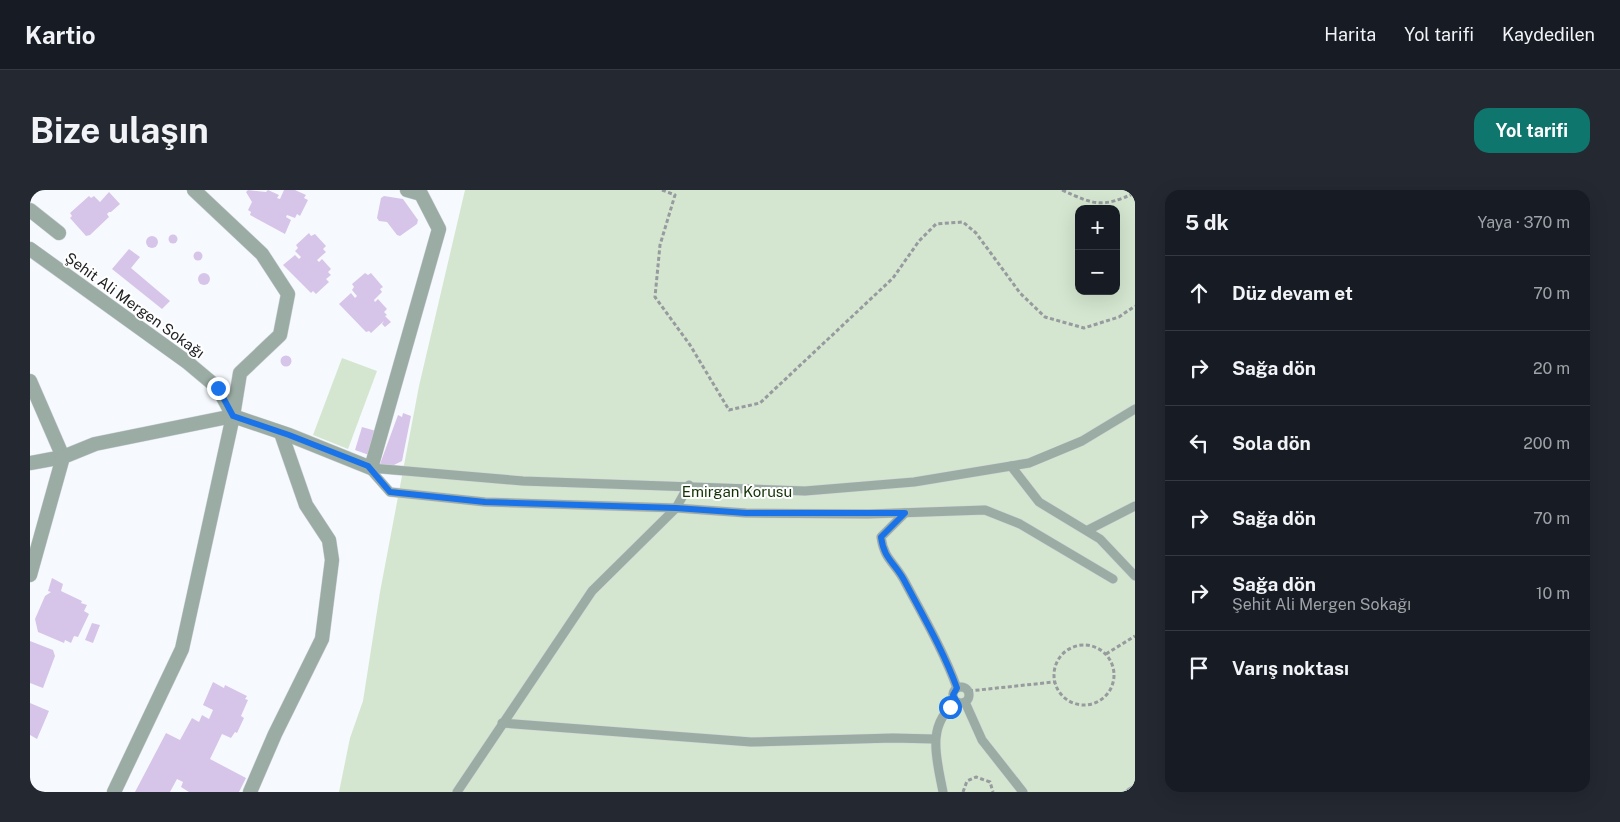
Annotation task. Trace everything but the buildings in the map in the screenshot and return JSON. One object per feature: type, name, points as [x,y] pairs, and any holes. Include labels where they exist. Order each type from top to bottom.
[{"type":"street","points":[[114,792],[182,649],[233,416],[240,373],[280,335],[288,294],[262,254],[194,190]]},
{"type":"street","points":[[30,462],[63,456],[95,444],[233,416],[369,467],[440,229],[421,194],[407,190]]},
{"type":"street","points":[[30,210],[59,233]]},
{"type":"street","name":"Şehit Ali Mergen Sokağı","points":[[30,249],[187,362],[218,388],[233,416]]},
{"type":"street","points":[[30,381],[63,456],[30,576]]},
{"type":"street","points":[[250,792],[275,734],[322,639],[332,560],[330,540],[306,505],[281,433]]},
{"type":"lane","points":[[369,467],[523,481],[689,485],[805,491],[914,482],[1029,462],[1082,441],[1135,409]]},
{"type":"lane","points":[[1011,466],[1039,502],[1100,539],[1135,576]]},
{"type":"lane","points":[[369,467],[390,492],[485,502],[676,508],[746,513],[905,513],[985,510],[1020,524],[1113,579]]},
{"type":"lane","points":[[457,792],[592,591],[676,508],[689,485]]},
{"type":"lane","points":[[1088,530],[1135,506]]},
{"type":"lane","points":[[905,513],[881,537],[883,552],[899,572],[944,654],[957,688]]},
{"type":"lane","points":[[944,792],[934,739],[944,713],[970,695],[965,688],[957,688]]},
{"type":"lane","points":[[957,688],[953,695],[961,702],[982,740],[1023,792]]},
{"type":"lane","points":[[502,723],[751,742],[893,738],[934,739]]},
{"type":"lane","points":[[1130,792],[1135,789]]},
{"type":"path","points":[[662,190],[675,195],[660,245],[655,297],[690,345],[728,410],[760,403],[893,278],[919,241],[936,224],[963,222],[976,233],[1020,293],[1045,317],[1084,328],[1119,317],[1135,306]]},
{"type":"path","points":[[1062,190],[1093,204],[1113,203],[1135,193]]},
{"type":"path","points":[[1106,654],[1135,636]]},
{"type":"path","points":[[1089,645],[1106,654],[1114,672],[1113,684],[1108,694],[1095,704],[1082,706],[1072,704],[1058,692],[1054,682],[1054,668],[1059,658],[1073,647],[1089,645]]},
{"type":"path","points":[[968,691],[1054,682]]},
{"type":"path","points":[[963,792],[967,781],[976,776],[990,782],[993,792]]},
{"type":"green space","name":"Emirgan Korusu","points":[[465,190],[1135,190],[1135,792],[339,792],[350,738],[363,701],[380,592],[419,386]]},
{"type":"green space","points":[[342,358],[377,371],[348,449],[313,435]]},
{"type":"route","points":[[218,388],[233,416],[289,435],[368,466],[390,492],[485,502],[676,508],[746,513],[905,513],[881,537],[883,552],[899,572],[944,654],[957,688],[953,695],[957,702],[950,707]]}]
